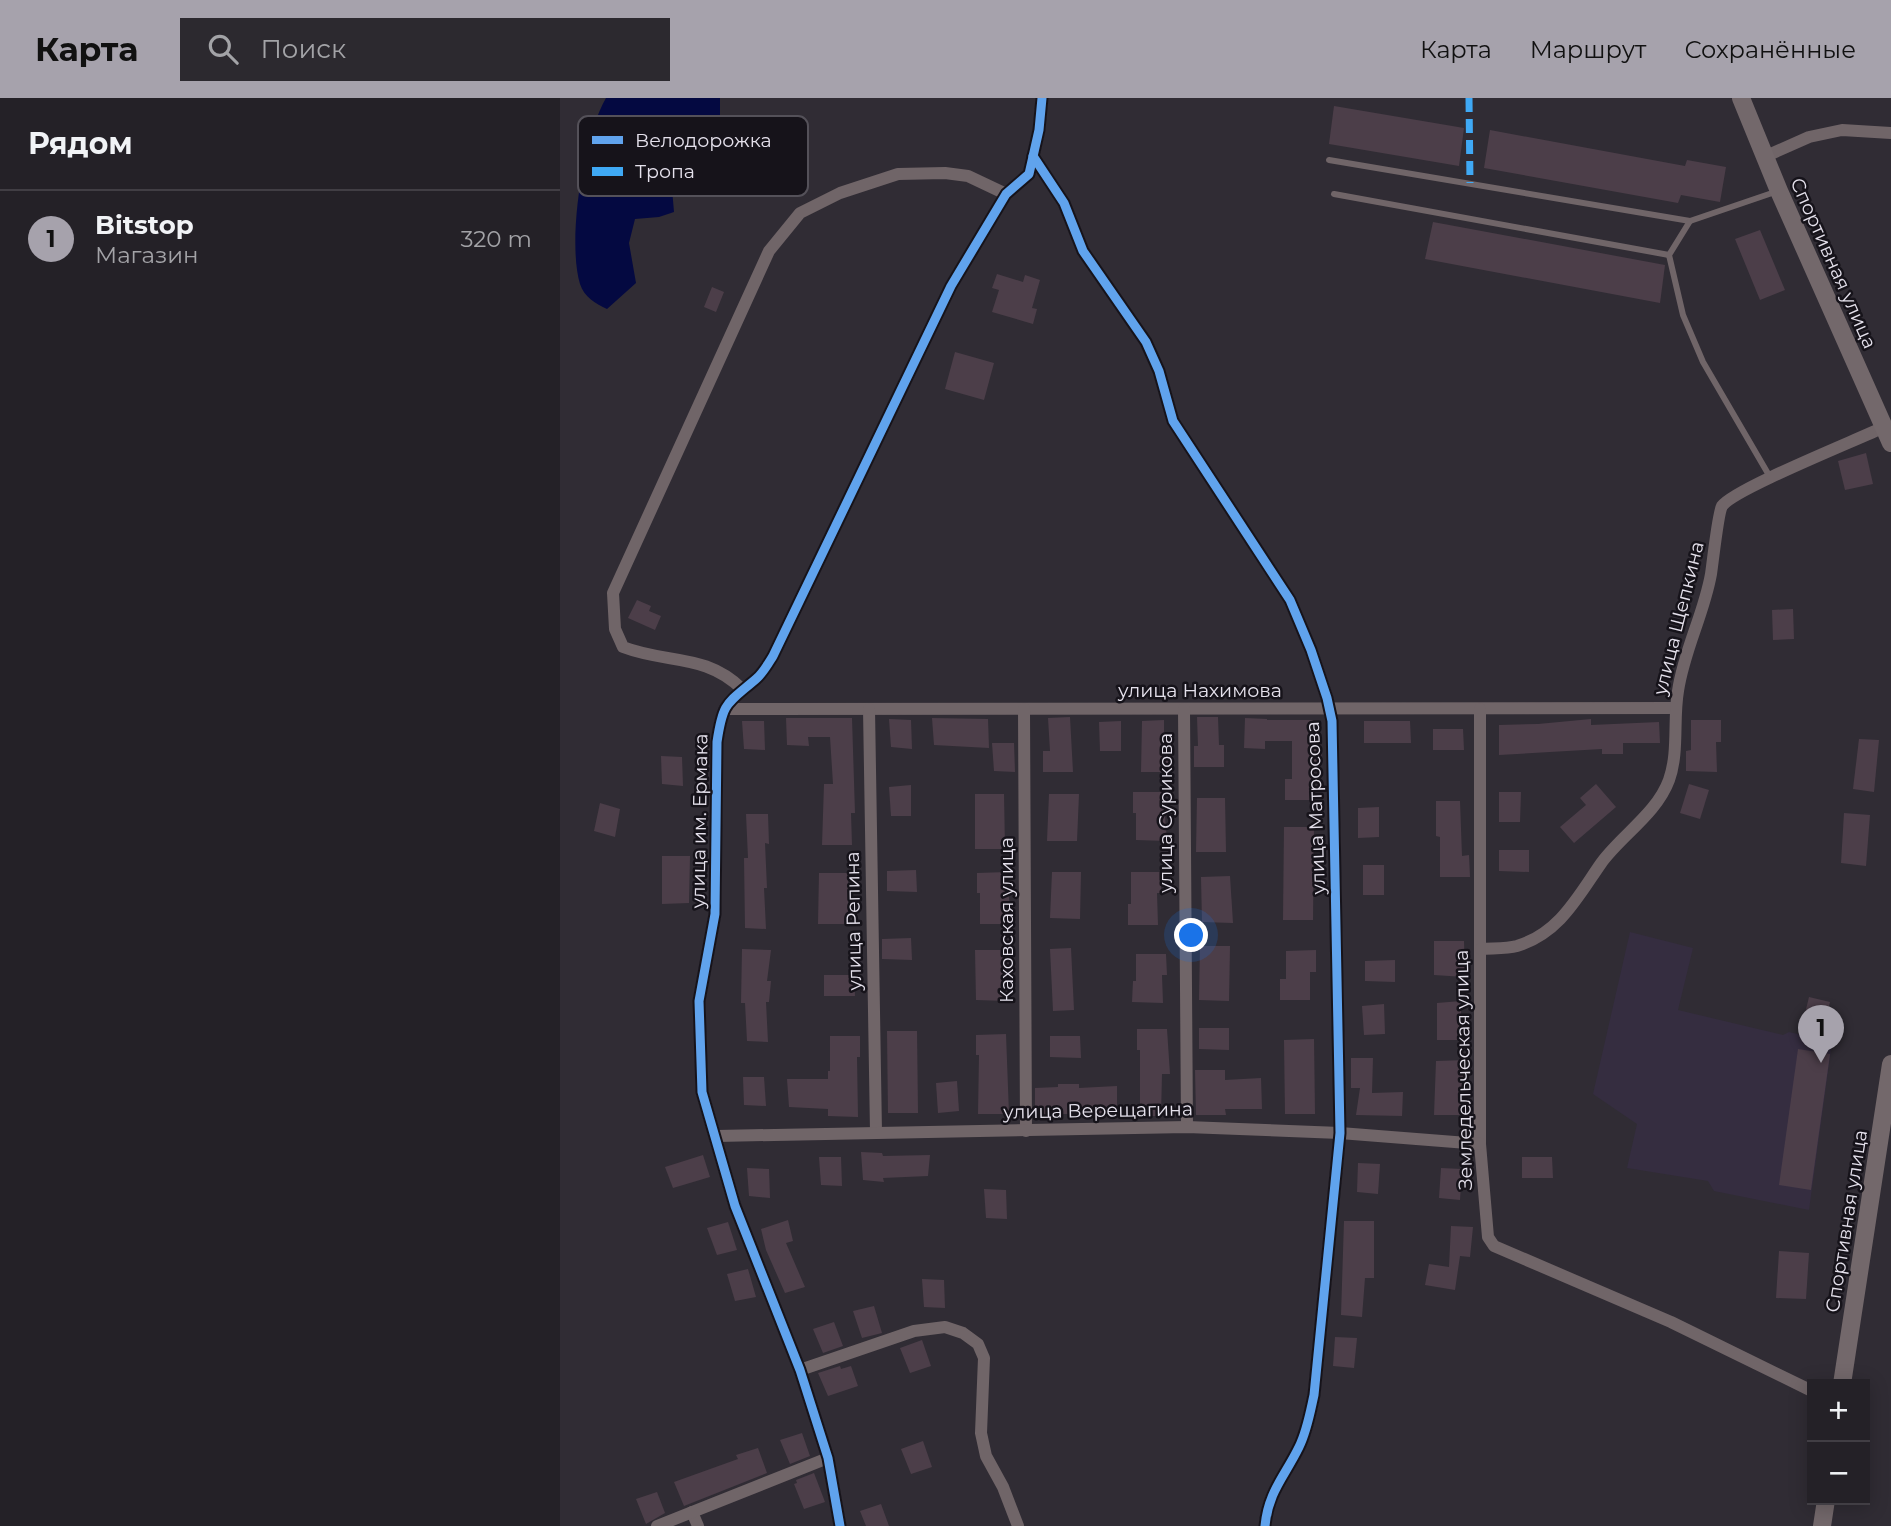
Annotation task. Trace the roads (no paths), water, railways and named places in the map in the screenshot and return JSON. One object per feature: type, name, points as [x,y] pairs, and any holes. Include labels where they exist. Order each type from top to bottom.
[{"type":"street","name":"улица им. Ермака","points":[[839,1526],[828,1458],[800,1370],[736,1206],[702,1091],[699,1001],[715,914],[717,742],[725,709],[734,696],[757,679],[773,656],[951,286],[1006,194],[1029,174],[1039,130],[1042,98]]},
{"type":"street","name":"Спортивная улица","points":[[1741,98],[1764,157],[1887,435]]},
{"type":"street","points":[[1764,157],[1809,137],[1842,130],[1891,133]]},
{"type":"street","name":"улица Матросова","points":[[1033,156],[1064,203],[1083,251],[1146,342],[1159,370],[1173,421],[1290,600],[1311,650],[1332,721],[1340,1133],[1314,1395],[1306,1432],[1274,1488],[1266,1512],[1265,1526]]},
{"type":"street","points":[[742,689],[729,676],[714,668],[651,655],[624,646],[615,629],[613,593],[769,251],[800,213],[840,193],[898,174],[945,173],[968,176],[1006,194]]},
{"type":"street","name":"улица Щепкина","points":[[1480,949],[1515,947],[1539,937],[1564,917],[1602,862],[1652,807],[1668,782],[1673,760],[1676,708],[1683,665],[1709,586],[1718,531],[1718,514],[1724,504],[1771,478],[1887,435]]},
{"type":"street","name":"улица Нахимова","points":[[725,709],[1676,708]]},
{"type":"street","name":"улица Репина","points":[[869,709],[876,1132]]},
{"type":"street","name":"Каховская улица","points":[[1024,709],[1026,1131]]},
{"type":"street","name":"улица Сурикова","points":[[1184,709],[1187,1127]]},
{"type":"street","name":"Земледельческая улица","points":[[1480,709],[1480,1144],[1488,1237],[1494,1246],[1671,1322],[1807,1389]]},
{"type":"street","name":"Спортивная улица","points":[[1843,1379],[1891,1063]]},
{"type":"street","name":"улица Верещагина","points":[[717,1136],[1187,1127],[1340,1133],[1480,1144]]},
{"type":"street","points":[[800,1370],[914,1331],[946,1327],[963,1333],[978,1344],[984,1358],[981,1433],[986,1456],[1003,1488],[1018,1526]]},
{"type":"street","points":[[657,1526],[828,1458]]},
{"type":"street","points":[[1822,1526],[1825,1505]]},
{"type":"street","points":[[692,1512],[698,1526]]},
{"type":"lane","points":[[1329,160],[1690,221],[1779,191]]},
{"type":"lane","points":[[1334,194],[1670,255]]},
{"type":"lane","points":[[1690,221],[1670,255],[1683,315],[1703,362],[1771,478]]},
{"type":"place","name":"Bitstop","points":[[1821,1063]]}]
